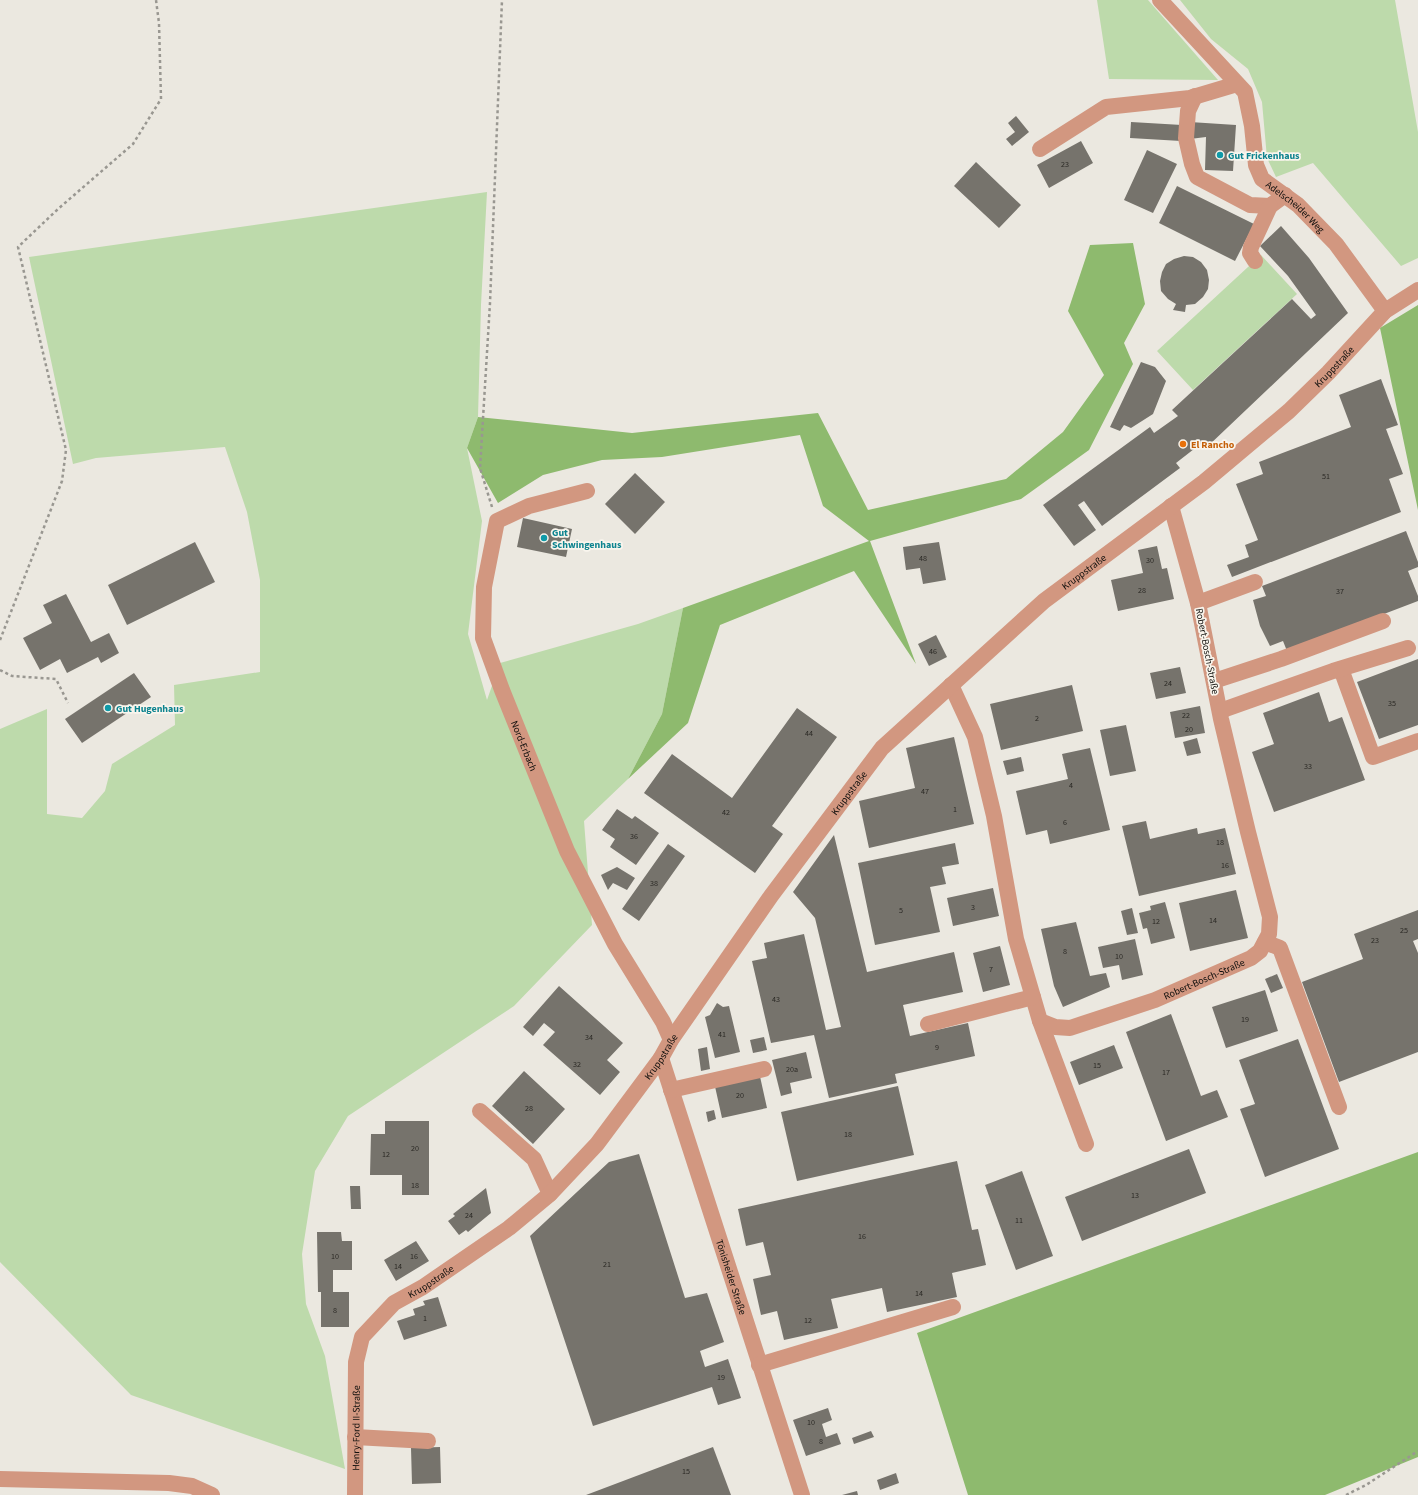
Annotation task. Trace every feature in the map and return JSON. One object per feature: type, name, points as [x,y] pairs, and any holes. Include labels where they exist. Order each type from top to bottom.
[{"type":"street","name":"Adelscheider Weg","points":[[1160,0],[1245,92],[1252,126],[1256,165],[1262,179],[1298,205],[1336,244],[1385,311]]},
{"type":"street","points":[[1040,149],[1106,107],[1195,96],[1238,84]]},
{"type":"street","points":[[1195,96],[1188,111],[1186,138],[1192,164],[1197,177],[1250,205],[1270,206]]},
{"type":"street","points":[[1255,261],[1250,253],[1251,247],[1270,206],[1285,195]]},
{"type":"street","name":"Kruppstraße","points":[[356,1362],[362,1337],[394,1303],[423,1287],[508,1228],[550,1194],[596,1144],[661,1058],[671,1040],[771,896],[882,748],[1044,601],[1204,482],[1289,411],[1328,373],[1385,311],[1418,290]]},
{"type":"street","points":[[497,521],[529,506],[587,491]]},
{"type":"street","name":"Robert-Bosch-Straße","points":[[1040,1021],[1055,1027],[1070,1028],[1155,1000],[1251,958],[1260,950],[1269,934],[1270,917],[1248,832],[1220,711],[1198,603],[1171,506]]},
{"type":"street","name":"Nord-Erbach","points":[[497,521],[484,587],[483,638],[502,690],[567,851],[615,944],[663,1022],[671,1040]]},
{"type":"street","points":[[1198,603],[1255,582]]},
{"type":"street","points":[[1214,681],[1281,659],[1384,621]]},
{"type":"street","points":[[1220,711],[1341,669],[1408,648]]},
{"type":"street","points":[[1341,669],[1373,757],[1418,741]]},
{"type":"street","points":[[951,686],[975,737],[994,816],[1016,939],[1040,1021],[1086,1144]]},
{"type":"street","points":[[1265,942],[1280,948],[1340,1107]]},
{"type":"street","points":[[928,1024],[1033,996]]},
{"type":"street","name":"Tönisheider Straße","points":[[661,1058],[802,1495]]},
{"type":"street","points":[[671,1090],[764,1069]]},
{"type":"street","points":[[480,1111],[534,1159],[550,1194]]},
{"type":"street","points":[[759,1365],[953,1307]]},
{"type":"street","name":"Henry-Ford II-Straße","points":[[355,1495],[356,1362]]},
{"type":"street","points":[[356,1437],[428,1440]]},
{"type":"street","points":[[0,1479],[169,1483],[192,1486],[212,1495]]},
{"type":"path","points":[[0,640],[62,481],[66,450],[18,246],[133,144],[161,99],[159,23],[156,0]]},
{"type":"path","points":[[497,521],[480,468],[490,303],[502,0]]},
{"type":"path","points":[[0,670],[12,676],[56,679],[68,703]]},
{"type":"path","points":[[1346,1495],[1366,1485],[1418,1451]]},
{"type":"green space","points":[[1097,0],[1148,0],[1218,80],[1109,79]]},
{"type":"green space","points":[[1180,0],[1395,0],[1418,132],[1418,258],[1401,266],[1313,163],[1276,177],[1267,158],[1262,102],[1248,69],[1211,39]]},
{"type":"green space","points":[[487,192],[481,305],[478,417],[467,448],[482,521],[468,634],[487,700],[500,663],[638,624],[683,608],[662,714],[628,779],[584,821],[592,925],[514,1006],[348,1116],[315,1171],[302,1254],[306,1304],[325,1356],[345,1469],[131,1395],[0,1262],[0,729],[47,709],[47,814],[82,818],[105,791],[112,764],[175,725],[174,685],[260,672],[260,580],[247,512],[225,447],[96,458],[73,464],[29,257]]},
{"type":"green space","points":[[1133,243],[1145,304],[1124,343],[1133,364],[1089,450],[1021,499],[870,541],[916,664],[854,571],[720,625],[688,723],[628,779],[662,714],[683,608],[869,541],[823,506],[800,435],[662,457],[602,460],[543,475],[498,503],[467,448],[478,417],[632,433],[818,413],[868,510],[1006,479],[1063,432],[1104,375],[1068,311],[1090,245]]},
{"type":"green space","points":[[1261,255],[1297,294],[1193,390],[1157,351]]},
{"type":"green space","points":[[1418,305],[1418,510],[1380,328]]},
{"type":"green space","points":[[1418,1152],[1418,1457],[1325,1495],[968,1495],[917,1333]]},
{"type":"building","points":[[1016,116],[1029,132],[1012,146],[1006,139],[1015,132],[1008,123]]},
{"type":"building","points":[[1131,122],[1182,125],[1181,141],[1130,138]]},
{"type":"building","name":"Gut Frickenhaus","points":[[1190,122],[1236,125],[1233,171],[1205,170],[1206,137],[1190,139]]},
{"type":"building","points":[[1081,141],[1093,163],[1049,188],[1037,165]]},
{"type":"building","points":[[1147,150],[1177,164],[1153,213],[1124,200]]},
{"type":"building","points":[[976,162],[1021,205],[999,228],[954,186]]},
{"type":"building","points":[[1177,186],[1254,224],[1235,261],[1159,223]]},
{"type":"building","points":[[1281,226],[1309,258],[1348,313],[1207,447],[1203,442],[1176,463],[1180,468],[1102,526],[1084,501],[1078,505],[1096,530],[1074,546],[1043,505],[1150,427],[1154,433],[1178,416],[1172,410],[1292,299],[1311,319],[1316,315],[1288,276],[1260,246]]},
{"type":"building","points":[[1184,256],[1193,257],[1201,262],[1207,270],[1209,280],[1208,289],[1203,297],[1195,304],[1186,305],[1185,312],[1173,310],[1176,304],[1168,299],[1161,291],[1160,281],[1166,264],[1174,259]]},
{"type":"building","points":[[1141,362],[1155,367],[1166,381],[1153,414],[1131,428],[1124,425],[1120,431],[1110,427]]},
{"type":"building","points":[[1381,379],[1398,425],[1386,429],[1403,474],[1389,479],[1401,512],[1232,577],[1227,565],[1249,557],[1245,545],[1258,540],[1236,484],[1263,474],[1259,462],[1351,427],[1339,395]]},
{"type":"building","points":[[635,473],[665,502],[635,534],[605,504]]},
{"type":"building","name":"Gut Schwingenhaus","points":[[523,518],[572,529],[566,557],[517,547]]},
{"type":"building","points":[[1406,531],[1418,562],[1418,567],[1408,571],[1418,596],[1418,601],[1287,651],[1283,641],[1270,646],[1260,626],[1253,600],[1266,596],[1262,586]]},
{"type":"building","points":[[195,542],[215,582],[127,625],[108,585]]},
{"type":"building","points":[[939,542],[946,580],[923,584],[920,568],[906,570],[903,547]]},
{"type":"building","points":[[1157,546],[1162,569],[1167,568],[1174,599],[1118,611],[1111,580],[1143,573],[1138,550]]},
{"type":"building","points":[[66,594],[91,642],[109,633],[119,653],[101,663],[98,657],[67,673],[60,659],[40,670],[23,638],[52,623],[43,605]]},
{"type":"building","points":[[936,635],[947,657],[929,666],[918,644]]},
{"type":"building","points":[[1418,659],[1418,725],[1379,739],[1357,682]]},
{"type":"building","points":[[1180,667],[1186,693],[1156,699],[1150,673]]},
{"type":"building","name":"Gut Hugenhaus","points":[[134,673],[151,697],[82,743],[65,719]]},
{"type":"building","points":[[1072,685],[1083,731],[1001,750],[990,704]]},
{"type":"building","points":[[1319,692],[1329,722],[1342,717],[1365,780],[1274,812],[1252,752],[1274,744],[1263,713]]},
{"type":"building","points":[[1200,706],[1205,733],[1175,738],[1170,712]]},
{"type":"building","points":[[797,708],[837,737],[772,826],[783,834],[755,873],[644,793],[672,754],[732,798]]},
{"type":"building","points":[[1126,725],[1136,771],[1110,776],[1100,730]]},
{"type":"building","points":[[954,737],[974,824],[869,848],[859,801],[915,788],[906,748]]},
{"type":"building","points":[[1197,738],[1201,753],[1187,756],[1183,742]]},
{"type":"building","points":[[1090,748],[1110,830],[1050,844],[1047,830],[1026,835],[1016,791],[1068,779],[1062,754]]},
{"type":"building","points":[[1021,757],[1024,771],[1007,775],[1003,761]]},
{"type":"building","points":[[617,809],[632,819],[635,816],[659,833],[636,865],[610,847],[615,839],[602,830]]},
{"type":"building","points":[[1146,821],[1150,839],[1197,828],[1198,834],[1225,828],[1236,874],[1139,896],[1122,826]]},
{"type":"building","points":[[834,835],[867,972],[954,952],[963,992],[903,1005],[910,1036],[968,1023],[975,1056],[895,1074],[897,1083],[829,1098],[814,1035],[771,1043],[752,961],[767,958],[764,943],[804,934],[826,1030],[841,1027],[815,918],[793,892]]},
{"type":"building","points":[[955,843],[959,864],[942,867],[946,884],[930,887],[940,932],[875,945],[858,863]]},
{"type":"building","points":[[668,844],[685,856],[639,921],[622,909]]},
{"type":"building","points":[[617,867],[635,878],[627,890],[613,883],[608,890],[601,875]]},
{"type":"building","points":[[993,888],[999,916],[953,926],[947,898]]},
{"type":"building","points":[[1236,890],[1248,938],[1190,951],[1179,903]]},
{"type":"building","points":[[1165,902],[1175,938],[1151,944],[1147,928],[1143,929],[1139,913],[1151,910],[1150,906]]},
{"type":"building","points":[[1132,908],[1138,933],[1127,935],[1121,911]]},
{"type":"building","points":[[1418,910],[1418,939],[1413,941],[1418,953],[1418,1052],[1339,1082],[1302,982],[1363,959],[1354,934]]},
{"type":"building","points":[[1076,922],[1090,976],[1106,973],[1110,987],[1063,1007],[1054,986],[1041,929]]},
{"type":"building","points":[[1135,939],[1143,975],[1122,980],[1119,965],[1103,968],[1098,947]]},
{"type":"building","points":[[1000,946],[1010,985],[983,992],[973,953]]},
{"type":"building","points":[[1277,974],[1283,988],[1271,993],[1265,979]]},
{"type":"building","points":[[559,986],[623,1043],[607,1060],[620,1072],[600,1095],[543,1045],[555,1032],[544,1023],[533,1036],[523,1027]]},
{"type":"building","points":[[1265,990],[1278,1031],[1226,1048],[1212,1007]]},
{"type":"building","points":[[717,1003],[723,1007],[729,1006],[740,1052],[715,1058],[705,1017],[710,1015]]},
{"type":"building","points":[[1171,1014],[1201,1096],[1217,1090],[1228,1117],[1166,1141],[1126,1032]]},
{"type":"building","points":[[764,1037],[767,1050],[753,1053],[750,1040]]},
{"type":"building","points":[[1298,1039],[1339,1149],[1265,1177],[1240,1109],[1255,1104],[1239,1060]]},
{"type":"building","points":[[1114,1045],[1123,1068],[1079,1085],[1070,1062]]},
{"type":"building","points":[[707,1047],[710,1069],[701,1071],[698,1049]]},
{"type":"building","points":[[806,1052],[812,1078],[790,1083],[792,1093],[781,1096],[772,1060]]},
{"type":"building","points":[[524,1071],[565,1109],[533,1144],[492,1106]]},
{"type":"building","points":[[759,1072],[767,1108],[722,1118],[714,1082]]},
{"type":"building","points":[[898,1086],[914,1155],[797,1181],[781,1112]]},
{"type":"building","points":[[714,1110],[716,1119],[708,1122],[706,1112]]},
{"type":"building","points":[[385,1121],[429,1121],[429,1195],[402,1195],[402,1175],[370,1175],[371,1134],[385,1134]]},
{"type":"building","points":[[1189,1149],[1206,1193],[1082,1241],[1065,1197]]},
{"type":"building","points":[[639,1154],[685,1298],[707,1293],[724,1342],[700,1351],[705,1367],[728,1359],[741,1398],[718,1405],[712,1387],[593,1426],[530,1236],[609,1162]]},
{"type":"building","points":[[957,1161],[972,1230],[978,1229],[986,1265],[952,1273],[957,1297],[887,1312],[882,1288],[831,1299],[838,1328],[784,1340],[777,1311],[761,1315],[753,1279],[771,1275],[763,1242],[746,1246],[738,1209]]},
{"type":"building","points":[[1022,1171],[1053,1256],[1016,1270],[985,1185]]},
{"type":"building","points":[[350,1186],[360,1186],[361,1209],[351,1209]]},
{"type":"building","points":[[486,1188],[491,1213],[468,1232],[466,1230],[459,1235],[448,1221],[455,1216],[453,1214]]},
{"type":"building","points":[[317,1232],[341,1232],[342,1241],[352,1241],[352,1270],[333,1270],[333,1292],[349,1292],[349,1327],[321,1327],[321,1292],[318,1292]]},
{"type":"building","points":[[416,1241],[429,1261],[396,1281],[384,1260]]},
{"type":"building","points":[[438,1297],[447,1326],[404,1340],[397,1321],[415,1315],[413,1309],[425,1305],[423,1301]]},
{"type":"building","points":[[828,1408],[832,1420],[822,1424],[826,1437],[837,1433],[841,1444],[806,1456],[793,1420]]},
{"type":"building","points":[[871,1431],[874,1437],[854,1444],[852,1438]]},
{"type":"building","points":[[440,1447],[441,1483],[412,1484],[411,1448]]},
{"type":"building","points":[[713,1447],[731,1495],[586,1495]]},
{"type":"building","points":[[896,1473],[899,1483],[880,1490],[877,1480]]},
{"type":"building","points":[[857,1491],[858,1495],[842,1495]]},
{"type":"place","name":"Gut Frickenhaus","points":[[1220,155]]},
{"type":"place","name":"El Rancho","points":[[1183,444]]},
{"type":"place","name":"Gut Schwingenhaus","points":[[544,538]]},
{"type":"place","name":"Gut Hugenhaus","points":[[108,708]]}]
